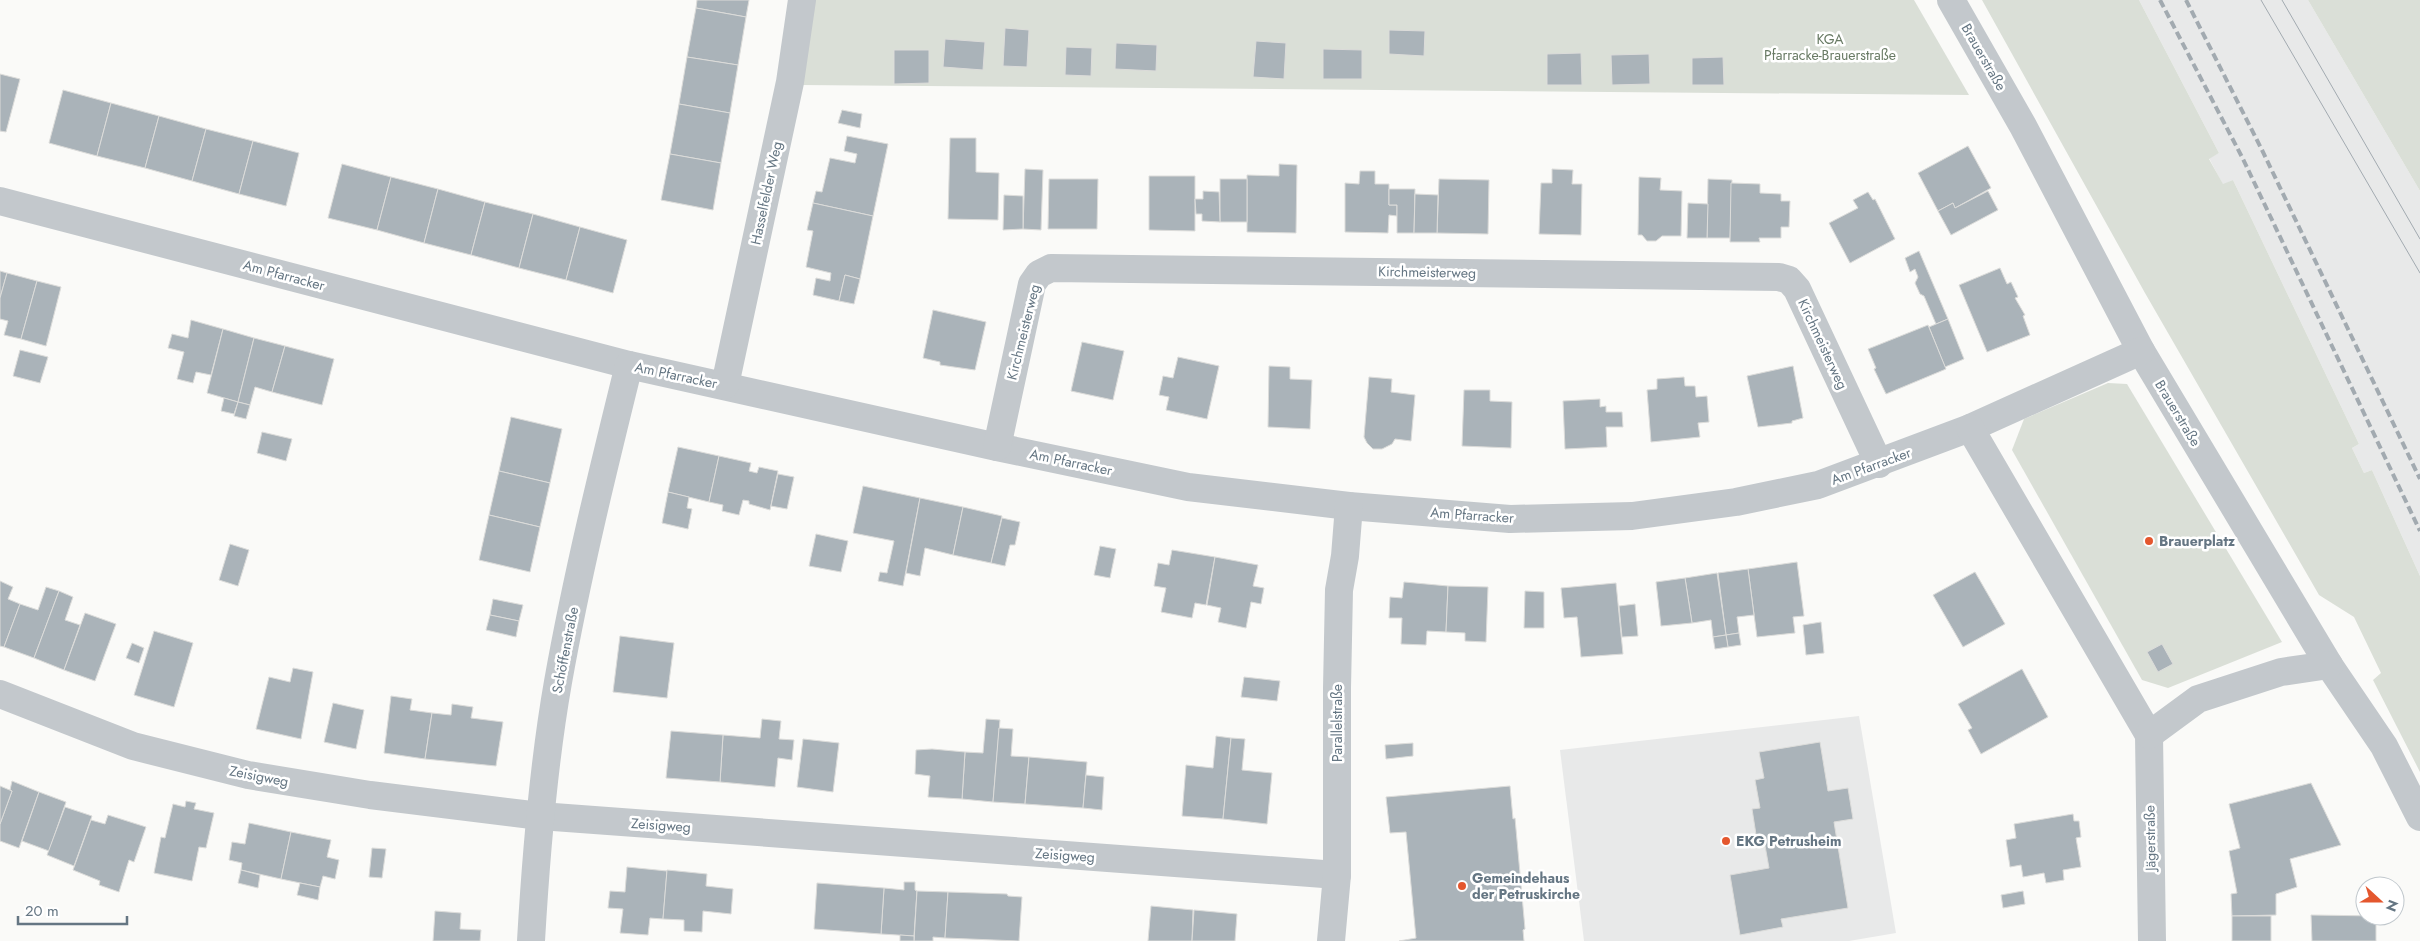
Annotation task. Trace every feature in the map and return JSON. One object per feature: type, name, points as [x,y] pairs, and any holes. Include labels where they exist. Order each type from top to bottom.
[{"type":"street","name":"Hasselfelder Weg","points":[[725,385],[790,82],[802,0]]},
{"type":"street","name":"Brauerstraße","points":[[1951,0],[2024,126],[2141,351],[2329,665],[2384,746],[2420,817]]},
{"type":"street","name":"Am Pfarracker","points":[[0,201],[629,365],[997,447],[1188,487],[1349,506],[1510,519],[1632,516],[1736,502],[1818,485],[1879,464],[1970,428],[2141,351]]},
{"type":"street","name":"Kirchmeisterweg","points":[[997,447],[1032,284],[1039,274],[1051,268],[1779,276],[1789,280],[1797,289],[1879,464]]},
{"type":"street","name":"Schöffenstraße","points":[[531,941],[540,816],[558,683],[585,547],[629,365]]},
{"type":"street","points":[[1970,428],[2149,735],[2198,700],[2281,672],[2329,665]]},
{"type":"street","name":"Parallelstraße","points":[[1331,941],[1337,875],[1339,590],[1345,556],[1349,506]]},
{"type":"street","name":"Zeisigweg","points":[[0,694],[133,746],[248,775],[370,795],[540,816],[1337,875]]},
{"type":"street","name":"Jägerstraße","points":[[2149,735],[2152,941]]},
{"type":"shaded area","points":[[2139,0],[2308,0],[2420,191],[2420,576],[2372,470],[2364,473],[2352,448],[2359,444],[2233,180],[2223,185],[2209,158],[2219,153]]},
{"type":"shaded area","name":"EKG Petrusheim","points":[[1859,716],[1896,933],[1849,941],[1584,941],[1560,750]]},
{"type":"green space","name":"KGA Pfarracke-Brauerstraße","points":[[812,0],[1914,0],[1969,95],[800,85]]},
{"type":"green space","points":[[1982,0],[2139,0],[2219,153],[2209,159],[2223,184],[2233,180],[2359,444],[2352,448],[2364,473],[2372,470],[2420,576],[2420,772],[2373,680],[2381,673],[2354,617],[2319,595],[2145,293]]},
{"type":"green space","points":[[2308,0],[2420,0],[2420,191]]},
{"type":"green space","points":[[2108,383],[2127,384],[2282,642],[2168,688],[2142,680],[2012,450],[2024,419]]},
{"type":"building","points":[[697,0],[749,0],[746,17],[696,8]]},
{"type":"building","points":[[696,8],[746,17],[738,65],[687,57]]},
{"type":"building","points":[[1005,28],[1029,30],[1027,67],[1003,66]]},
{"type":"building","points":[[1389,30],[1425,31],[1424,56],[1389,54]]},
{"type":"building","points":[[945,39],[985,42],[983,70],[943,67]]},
{"type":"building","points":[[1256,41],[1286,43],[1284,79],[1253,77]]},
{"type":"building","points":[[1116,43],[1157,45],[1156,71],[1115,69]]},
{"type":"building","points":[[1066,47],[1092,48],[1091,76],[1065,75]]},
{"type":"building","points":[[1323,49],[1362,50],[1362,79],[1323,79]]},
{"type":"building","points":[[894,50],[929,50],[929,83],[894,84]]},
{"type":"building","points":[[1581,53],[1582,85],[1547,85],[1547,54]]},
{"type":"building","points":[[1649,54],[1650,84],[1612,85],[1611,55]]},
{"type":"building","points":[[687,57],[738,65],[730,113],[679,104]]},
{"type":"building","points":[[1723,57],[1724,85],[1692,85],[1692,58]]},
{"type":"building","points":[[0,74],[20,79],[6,132],[0,131]]},
{"type":"building","points":[[63,90],[111,103],[97,156],[49,143]]},
{"type":"building","points":[[111,103],[159,116],[145,168],[97,156]]},
{"type":"building","points":[[679,104],[730,113],[721,163],[670,154]]},
{"type":"building","points":[[842,110],[862,114],[860,128],[838,123]]},
{"type":"building","points":[[159,116],[206,129],[192,181],[145,168]]},
{"type":"building","points":[[206,129],[253,141],[239,194],[192,181]]},
{"type":"building","points":[[847,136],[888,144],[873,216],[813,203],[816,191],[822,192],[830,158],[855,163],[857,154],[844,151]]},
{"type":"building","points":[[950,138],[976,138],[976,172],[999,173],[998,220],[948,219]]},
{"type":"building","points":[[253,141],[299,153],[286,206],[239,194]]},
{"type":"building","points":[[1968,146],[1991,188],[1955,208],[1953,203],[1938,211],[1918,173]]},
{"type":"building","points":[[670,154],[721,163],[713,210],[661,200]]},
{"type":"building","points":[[342,164],[391,177],[377,230],[328,218]]},
{"type":"building","points":[[1279,164],[1297,165],[1296,233],[1247,232],[1247,175],[1279,176]]},
{"type":"building","points":[[1025,169],[1043,170],[1041,230],[1023,229]]},
{"type":"building","points":[[1552,169],[1573,170],[1572,184],[1582,184],[1581,235],[1539,234],[1541,183],[1552,183]]},
{"type":"building","points":[[1360,171],[1375,171],[1375,184],[1389,184],[1389,205],[1397,205],[1397,216],[1389,215],[1388,233],[1345,232],[1345,183],[1359,184]]},
{"type":"building","points":[[1149,176],[1195,176],[1195,231],[1149,230]]},
{"type":"building","points":[[391,177],[438,189],[424,243],[377,230]]},
{"type":"building","points":[[1639,177],[1661,178],[1660,190],[1682,191],[1681,236],[1662,236],[1656,241],[1647,241],[1642,235],[1638,235]]},
{"type":"building","points":[[1049,179],[1098,179],[1097,229],[1048,229]]},
{"type":"building","points":[[1220,179],[1247,179],[1247,222],[1220,222]]},
{"type":"building","points":[[1439,179],[1489,180],[1488,234],[1437,233]]},
{"type":"building","points":[[1708,179],[1732,180],[1730,238],[1707,238]]},
{"type":"building","points":[[1731,183],[1760,184],[1760,193],[1781,194],[1781,201],[1790,201],[1789,227],[1781,227],[1781,238],[1759,238],[1760,242],[1730,242]]},
{"type":"building","points":[[438,189],[485,202],[471,255],[424,243]]},
{"type":"building","points":[[1389,189],[1415,189],[1414,233],[1397,233],[1397,205],[1389,205]]},
{"type":"building","points":[[1203,191],[1219,192],[1220,222],[1202,221],[1202,214],[1196,214],[1195,199],[1203,199]]},
{"type":"building","points":[[1988,191],[1998,210],[1951,235],[1938,211],[1953,203],[1955,208]]},
{"type":"building","points":[[1868,192],[1873,200],[1875,199],[1895,239],[1850,263],[1829,223],[1858,208],[1853,200]]},
{"type":"building","points":[[1415,194],[1438,195],[1437,233],[1414,233]]},
{"type":"building","points":[[1004,195],[1023,196],[1023,229],[1003,230]]},
{"type":"building","points":[[485,202],[533,214],[519,268],[471,255]]},
{"type":"building","points":[[813,203],[873,216],[860,279],[845,275],[839,301],[813,295],[816,278],[830,281],[831,273],[806,267],[813,231],[807,230]]},
{"type":"building","points":[[1688,203],[1708,204],[1707,238],[1687,238]]},
{"type":"building","points":[[533,214],[580,227],[566,280],[519,268]]},
{"type":"building","points":[[580,227],[627,240],[613,293],[566,280]]},
{"type":"building","points":[[1919,251],[1948,319],[1936,324],[1924,296],[1920,294],[1915,283],[1918,277],[1915,269],[1910,272],[1905,258]]},
{"type":"building","points":[[2000,268],[2007,284],[2011,282],[2018,297],[2015,298],[2025,315],[2023,316],[2030,335],[1987,352],[1959,285]]},
{"type":"building","points":[[0,271],[7,273],[0,298]]},
{"type":"building","points":[[7,273],[37,281],[21,339],[4,335],[8,321],[0,319],[0,298]]},
{"type":"building","points":[[845,275],[860,279],[854,304],[839,301]]},
{"type":"building","points":[[37,281],[61,287],[46,346],[21,339]]},
{"type":"building","points":[[933,310],[986,322],[975,370],[940,365],[940,362],[923,358]]},
{"type":"building","points":[[1948,319],[1964,359],[1945,367],[1929,327]]},
{"type":"building","points":[[191,320],[223,329],[211,375],[196,372],[193,383],[177,379],[184,352],[168,348],[172,334],[188,338]]},
{"type":"building","points":[[1928,325],[1946,369],[1886,394],[1874,369],[1876,368],[1868,349]]},
{"type":"building","points":[[223,329],[254,338],[238,402],[207,393]]},
{"type":"building","points":[[254,338],[285,346],[272,392],[255,387],[250,405],[238,402]]},
{"type":"building","points":[[1082,342],[1124,351],[1113,400],[1071,391]]},
{"type":"building","points":[[285,346],[334,359],[322,405],[272,392]]},
{"type":"building","points":[[20,350],[48,357],[40,383],[13,376]]},
{"type":"building","points":[[1178,357],[1219,366],[1207,419],[1166,410],[1169,397],[1159,395],[1163,376],[1173,378]]},
{"type":"building","points":[[1269,366],[1290,367],[1290,379],[1312,380],[1310,429],[1268,427]]},
{"type":"building","points":[[1793,366],[1803,418],[1792,421],[1792,423],[1758,427],[1747,376]]},
{"type":"building","points":[[1369,377],[1392,379],[1391,392],[1415,395],[1411,441],[1395,439],[1392,444],[1382,449],[1373,449],[1367,443],[1364,437]]},
{"type":"building","points":[[1684,377],[1685,386],[1695,386],[1696,397],[1707,396],[1709,422],[1698,423],[1700,437],[1651,442],[1647,390],[1657,389],[1657,379]]},
{"type":"building","points":[[1464,390],[1490,390],[1490,401],[1512,402],[1511,448],[1462,446]]},
{"type":"building","points":[[224,398],[238,402],[234,414],[221,411]]},
{"type":"building","points":[[1600,399],[1600,407],[1606,406],[1606,412],[1622,412],[1623,427],[1606,427],[1607,447],[1565,449],[1563,401]]},
{"type":"building","points":[[238,402],[250,405],[246,419],[234,416]]},
{"type":"building","points":[[511,417],[562,429],[550,483],[499,471]]},
{"type":"building","points":[[262,432],[292,439],[286,461],[257,453]]},
{"type":"building","points":[[678,447],[719,456],[709,502],[668,492]]},
{"type":"building","points":[[719,456],[751,463],[749,471],[757,473],[759,467],[778,471],[770,510],[749,504],[749,501],[743,500],[739,515],[722,511],[723,505],[709,502]]},
{"type":"building","points":[[499,471],[550,483],[540,527],[489,515]]},
{"type":"building","points":[[778,474],[794,477],[787,509],[771,506]]},
{"type":"building","points":[[863,486],[920,498],[903,586],[878,581],[880,572],[887,573],[894,541],[853,533]]},
{"type":"building","points":[[668,492],[689,497],[687,508],[692,509],[688,529],[662,523]]},
{"type":"building","points":[[920,498],[963,507],[953,555],[925,548],[920,576],[906,573]]},
{"type":"building","points":[[963,507],[1002,516],[991,563],[953,555]]},
{"type":"building","points":[[489,515],[540,527],[530,572],[479,560]]},
{"type":"building","points":[[1002,518],[1020,522],[1015,545],[1010,545],[1005,566],[991,563]]},
{"type":"building","points":[[816,534],[848,541],[841,572],[809,566]]},
{"type":"building","points":[[230,544],[249,550],[238,586],[219,580]]},
{"type":"building","points":[[1100,546],[1116,549],[1110,578],[1094,575]]},
{"type":"building","points":[[1172,550],[1215,557],[1206,605],[1195,603],[1192,618],[1161,612],[1166,588],[1154,586],[1158,563],[1169,565]]},
{"type":"building","points":[[1215,557],[1258,565],[1253,586],[1264,588],[1261,604],[1251,602],[1246,628],[1218,622],[1221,608],[1207,605]]},
{"type":"building","points":[[1797,562],[1804,616],[1793,617],[1795,633],[1757,637],[1748,569]]},
{"type":"building","points":[[1748,569],[1754,615],[1737,617],[1739,633],[1726,635],[1718,573]]},
{"type":"building","points":[[1975,572],[2005,624],[1963,647],[1933,595]]},
{"type":"building","points":[[1717,573],[1726,635],[1713,637],[1711,620],[1692,623],[1685,578]]},
{"type":"building","points":[[1685,578],[1692,623],[1661,626],[1656,582]]},
{"type":"building","points":[[0,581],[13,587],[8,599],[20,604],[4,647],[0,646]]},
{"type":"building","points":[[1404,582],[1448,586],[1446,632],[1427,631],[1426,645],[1401,644],[1402,618],[1389,618],[1390,597],[1402,598]]},
{"type":"building","points":[[1616,583],[1623,654],[1581,657],[1577,617],[1564,618],[1561,588]]},
{"type":"building","points":[[1448,586],[1488,587],[1486,642],[1465,641],[1465,633],[1446,632]]},
{"type":"building","points":[[46,587],[59,591],[34,658],[4,647],[20,604],[38,610]]},
{"type":"building","points":[[59,591],[73,597],[65,620],[80,625],[64,670],[34,658]]},
{"type":"building","points":[[1525,591],[1544,592],[1544,628],[1524,628]]},
{"type":"building","points":[[493,599],[523,605],[519,621],[490,615]]},
{"type":"building","points":[[1635,604],[1638,636],[1622,637],[1619,606]]},
{"type":"building","points":[[85,613],[116,624],[95,681],[64,670]]},
{"type":"building","points":[[490,615],[519,621],[516,637],[486,630]]},
{"type":"building","points":[[1821,622],[1824,653],[1806,655],[1803,625]]},
{"type":"building","points":[[154,631],[193,643],[174,707],[134,695]]},
{"type":"building","points":[[1739,633],[1741,645],[1728,647],[1726,635]]},
{"type":"building","points":[[1726,635],[1728,647],[1715,649],[1713,637]]},
{"type":"building","points":[[620,636],[674,643],[667,698],[613,692]]},
{"type":"building","points":[[132,643],[144,648],[139,663],[126,658]]},
{"type":"building","points":[[2162,644],[2173,664],[2158,672],[2147,652]]},
{"type":"building","points":[[293,668],[313,672],[301,739],[256,729],[269,677],[290,682]]},
{"type":"building","points":[[2022,669],[2048,717],[1981,754],[1968,730],[1972,728],[1958,704]]},
{"type":"building","points":[[1244,677],[1280,681],[1277,701],[1241,697]]},
{"type":"building","points":[[391,696],[412,699],[410,710],[432,713],[425,759],[384,753]]},
{"type":"building","points":[[333,703],[364,710],[356,749],[324,742]]},
{"type":"building","points":[[452,704],[473,707],[471,718],[503,722],[496,766],[425,759],[432,713],[451,715]]},
{"type":"building","points":[[762,719],[781,721],[779,739],[794,740],[792,760],[778,758],[775,787],[720,782],[723,735],[760,738]]},
{"type":"building","points":[[986,719],[1000,720],[993,802],[962,799],[965,752],[983,753]]},
{"type":"building","points":[[999,728],[1013,729],[1011,756],[1029,757],[1025,804],[993,802]]},
{"type":"building","points":[[671,731],[723,735],[720,782],[666,778]]},
{"type":"building","points":[[1216,736],[1231,738],[1223,819],[1182,816],[1186,765],[1213,768]]},
{"type":"building","points":[[1231,738],[1245,739],[1242,770],[1272,773],[1267,824],[1223,819]]},
{"type":"building","points":[[803,739],[839,743],[833,792],[797,787]]},
{"type":"building","points":[[1820,742],[1828,791],[1848,788],[1853,819],[1834,822],[1848,908],[1781,919],[1783,927],[1740,935],[1730,875],[1769,868],[1764,840],[1757,841],[1752,809],[1760,808],[1755,780],[1764,778],[1759,752]]},
{"type":"building","points":[[1413,743],[1413,756],[1386,759],[1385,745]]},
{"type":"building","points":[[932,749],[965,752],[962,799],[928,797],[930,776],[915,774],[916,750]]},
{"type":"building","points":[[1029,757],[1087,762],[1083,808],[1025,804]]},
{"type":"building","points":[[1086,775],[1104,777],[1102,810],[1083,808]]},
{"type":"building","points":[[12,781],[39,792],[19,848],[0,841],[0,824],[12,791],[10,790]]},
{"type":"building","points":[[2311,783],[2341,845],[2290,859],[2297,887],[2276,894],[2276,915],[2232,916],[2231,894],[2237,893],[2229,851],[2240,848],[2229,804]]},
{"type":"building","points":[[0,786],[12,791],[0,824]]},
{"type":"building","points":[[1510,786],[1513,819],[1515,818],[1525,929],[1523,930],[1524,941],[1399,941],[1416,938],[1406,832],[1390,833],[1386,797]]},
{"type":"building","points":[[39,792],[66,802],[49,851],[22,841]]},
{"type":"building","points":[[186,801],[196,803],[194,809],[214,813],[206,848],[199,847],[192,881],[154,873],[161,837],[165,838],[173,804],[185,807]]},
{"type":"building","points":[[65,807],[92,816],[74,866],[47,855]]},
{"type":"building","points":[[2073,814],[2074,821],[2079,821],[2081,837],[2076,838],[2081,867],[2063,870],[2064,880],[2046,883],[2044,873],[2023,877],[2021,865],[2010,867],[2006,840],[2016,838],[2014,824]]},
{"type":"building","points":[[108,815],[146,827],[134,862],[129,860],[119,892],[99,885],[100,881],[73,870],[91,820],[105,824]]},
{"type":"building","points":[[249,823],[291,832],[281,879],[241,870],[242,863],[229,860],[232,842],[245,844]]},
{"type":"building","points":[[291,832],[331,840],[327,857],[339,860],[335,879],[323,876],[320,887],[281,879]]},
{"type":"building","points":[[372,848],[386,849],[382,878],[369,877]]},
{"type":"building","points":[[627,867],[667,871],[663,919],[650,918],[648,935],[620,933],[623,909],[608,908],[610,891],[625,892]]},
{"type":"building","points":[[241,870],[260,875],[258,888],[238,883]]},
{"type":"building","points":[[667,870],[707,874],[706,886],[733,889],[731,914],[703,911],[702,932],[684,931],[684,920],[663,919]]},
{"type":"building","points":[[904,882],[915,882],[915,890],[917,891],[914,936],[881,934],[884,888],[904,890]]},
{"type":"building","points":[[300,883],[320,887],[318,900],[297,895]]},
{"type":"building","points":[[817,883],[884,888],[881,934],[814,929]]},
{"type":"building","points":[[917,891],[948,892],[945,938],[933,937],[933,941],[914,941]]},
{"type":"building","points":[[2023,891],[2025,904],[2003,908],[2001,895]]},
{"type":"building","points":[[948,892],[1007,894],[1008,896],[1022,897],[1019,941],[945,938]]},
{"type":"building","points":[[1151,906],[1193,910],[1192,941],[1148,941]]},
{"type":"building","points":[[1194,910],[1237,914],[1235,941],[1192,941]]},
{"type":"building","points":[[435,911],[461,913],[460,929],[481,930],[480,941],[433,941]]},
{"type":"building","points":[[2311,915],[2355,916],[2355,926],[2376,926],[2376,941],[2312,941]]},
{"type":"building","points":[[2232,916],[2271,916],[2271,941],[2232,941]]},
{"type":"building","points":[[900,935],[914,936],[914,941],[900,941]]},
{"type":"tram line","points":[[2261,0],[2420,273]]},
{"type":"tram line","points":[[2282,0],[2420,239]]},
{"type":"railway","points":[[2160,0],[2243,159],[2420,531]]},
{"type":"railway","points":[[2186,0],[2262,150],[2420,479]]},
{"type":"place","name":"Brauerplatz","points":[[2149,541]]},
{"type":"place","name":"EKG Petrusheim","points":[[1726,841]]},
{"type":"place","name":"Gemeindehaus der Petruskirche","points":[[1462,886]]}]
